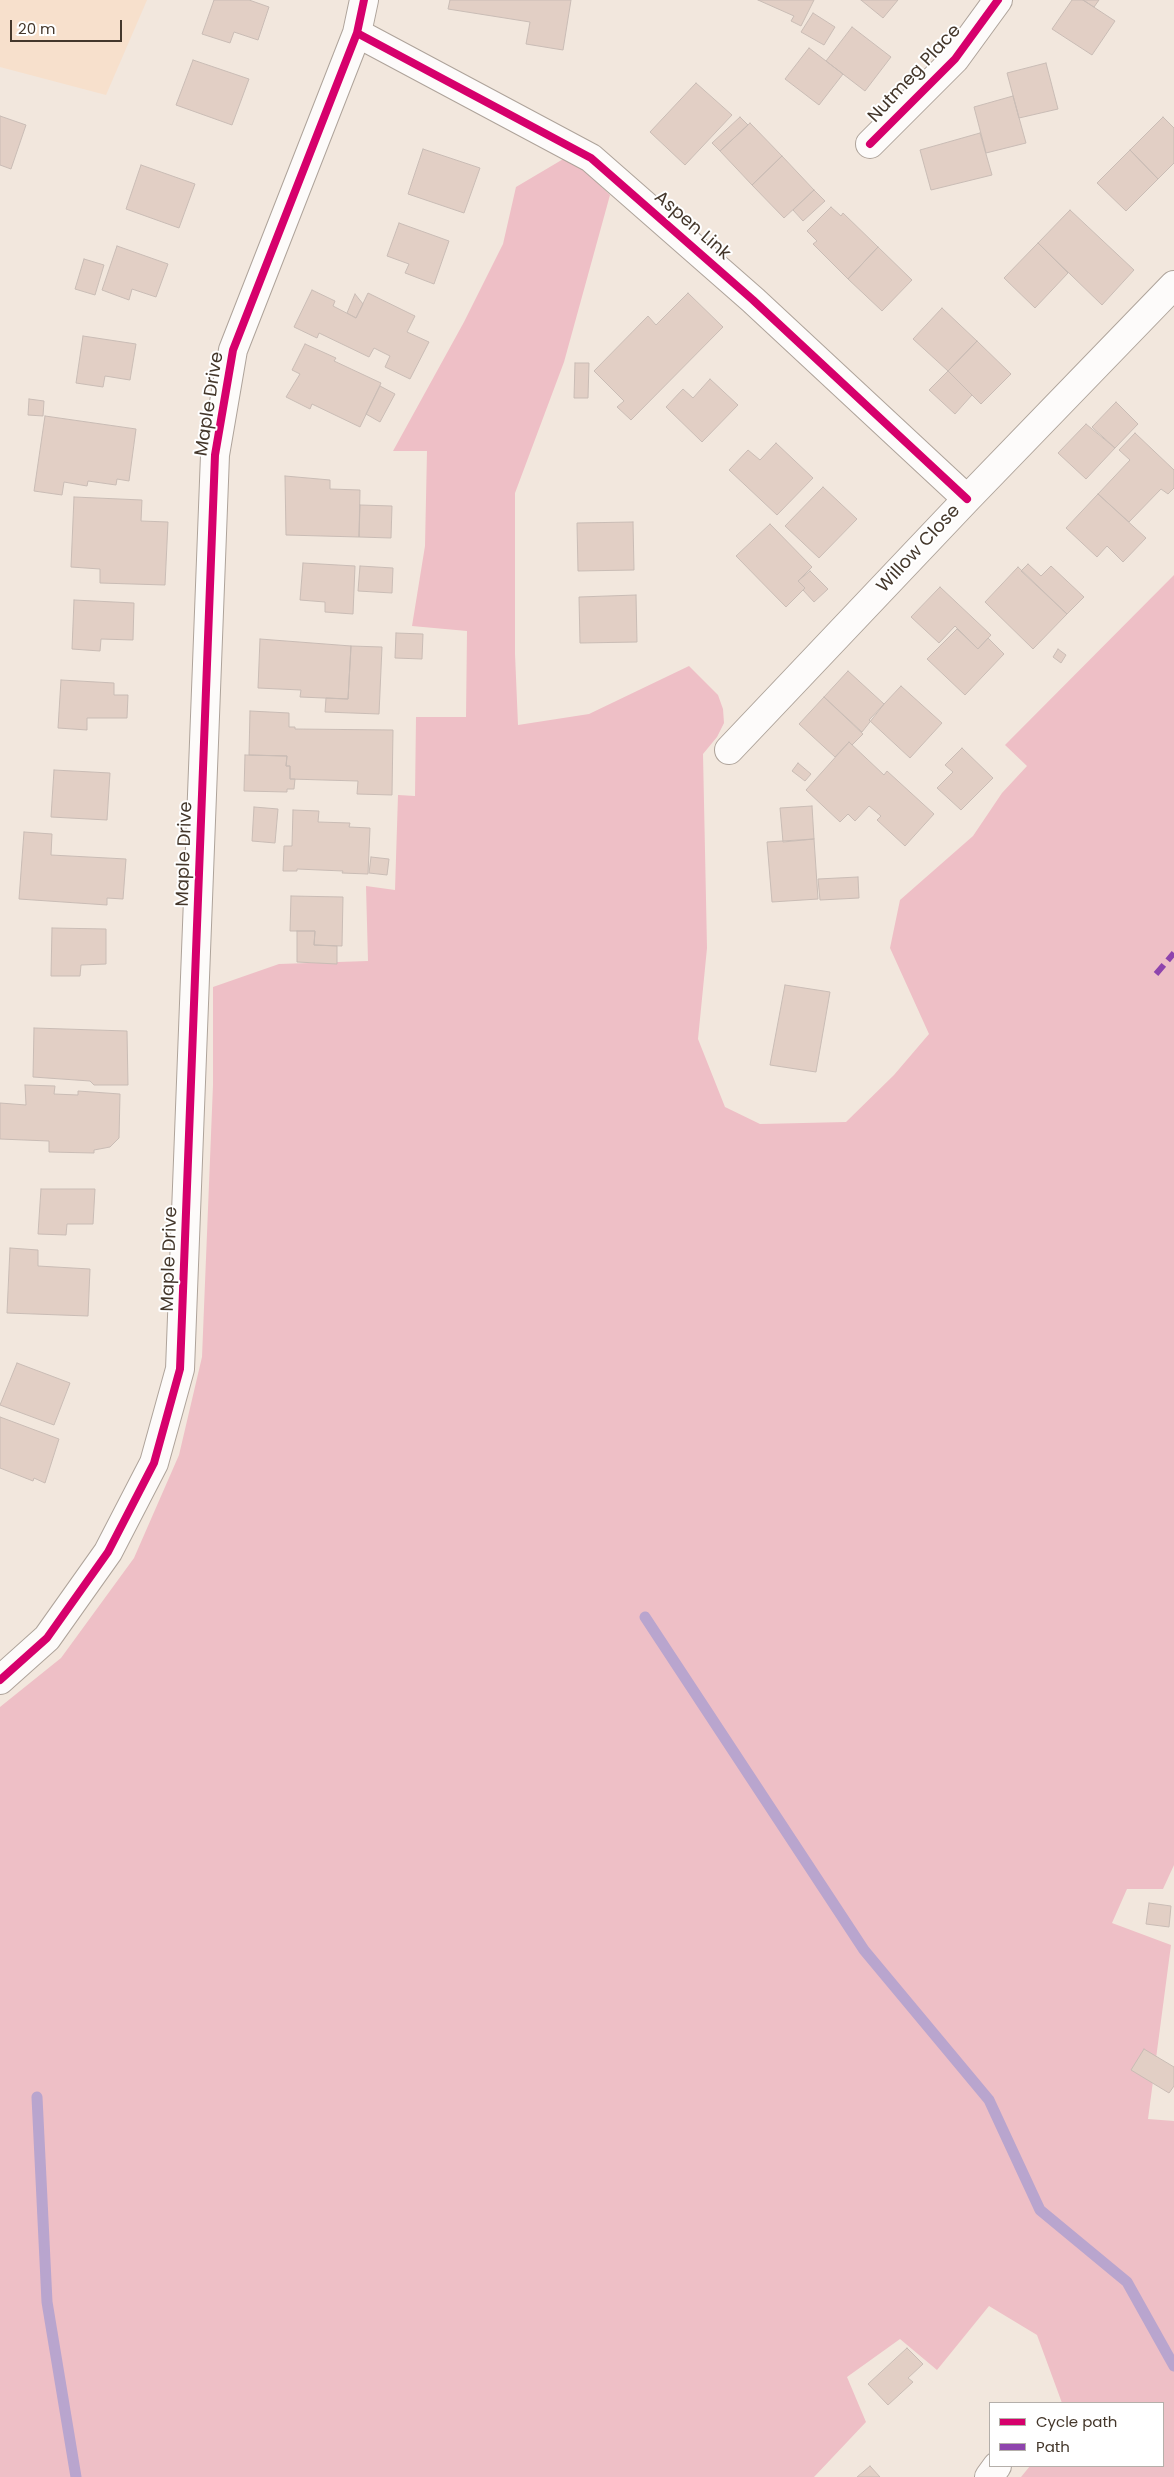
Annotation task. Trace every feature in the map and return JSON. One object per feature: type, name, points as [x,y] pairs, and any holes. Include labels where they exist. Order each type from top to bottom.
[{"type":"street","name":"Maple Drive","points":[[0,1680],[46,1638],[108,1552],[154,1464],[180,1369],[216,455],[233,350],[357,33],[364,0]]},
{"type":"street","name":"Nutmeg Place","points":[[870,144],[955,59],[998,0]]},
{"type":"street","name":"Aspen Link","points":[[357,33],[591,158],[753,300],[967,499]]},
{"type":"street","name":"Willow Close","points":[[729,750],[967,499],[1174,285]]},
{"type":"shaded area","points":[[0,0],[147,0],[106,95],[0,67]]},
{"type":"shaded area","points":[[565,158],[581,167],[610,195],[564,362],[515,493],[515,654],[518,725],[589,714],[689,666],[718,695],[723,709],[724,723],[717,737],[703,754],[707,948],[698,1039],[725,1107],[760,1124],[846,1122],[894,1075],[929,1034],[890,948],[900,900],[973,836],[1002,793],[1027,766],[1005,745],[1174,575],[1174,1865],[1163,1889],[1127,1889],[1112,1923],[1171,1945],[1148,2119],[1174,2121],[1174,2477],[1021,2477],[1029,2467],[1164,2467],[1164,2402],[1062,2402],[1037,2335],[989,2306],[937,2370],[900,2339],[847,2377],[866,2422],[814,2477],[0,2477],[0,1707],[61,1658],[134,1558],[179,1455],[202,1357],[213,1085],[213,987],[279,964],[368,961],[366,886],[395,890],[398,795],[415,796],[416,717],[466,717],[467,631],[412,626],[425,546],[427,451],[393,451],[464,322],[503,244],[516,187]]},
{"type":"building","points":[[214,0],[249,0],[269,7],[258,40],[234,32],[230,43],[202,34]]},
{"type":"building","points":[[450,0],[571,0],[563,50],[526,44],[530,22],[448,9]]},
{"type":"building","points":[[758,0],[814,0],[801,26],[791,21],[794,16]]},
{"type":"building","points":[[861,0],[898,0],[883,18]]},
{"type":"building","points":[[1072,0],[1083,0],[1115,21],[1092,55],[1052,29]]},
{"type":"building","points":[[1083,0],[1099,0],[1094,7]]},
{"type":"building","points":[[813,13],[835,27],[824,45],[801,32]]},
{"type":"building","points":[[852,27],[891,57],[865,91],[826,61]]},
{"type":"building","points":[[809,48],[843,74],[819,105],[785,79]]},
{"type":"building","points":[[193,60],[249,79],[232,125],[176,105]]},
{"type":"building","points":[[1046,63],[1058,109],[1019,118],[1007,73]]},
{"type":"building","points":[[696,83],[732,115],[685,165],[650,132]]},
{"type":"building","points":[[1013,96],[1026,143],[986,153],[974,107]]},
{"type":"building","points":[[0,116],[26,125],[11,169],[0,165]]},
{"type":"building","points":[[740,117],[748,125],[720,151],[712,143]]},
{"type":"building","points":[[1163,117],[1174,128],[1174,163],[1158,179],[1130,150]]},
{"type":"building","points":[[750,123],[782,156],[752,185],[720,151]]},
{"type":"building","points":[[980,133],[992,175],[931,190],[920,150]]},
{"type":"building","points":[[423,149],[480,168],[464,213],[408,194]]},
{"type":"building","points":[[1130,150],[1158,179],[1126,211],[1097,183]]},
{"type":"building","points":[[782,156],[814,190],[784,218],[752,185]]},
{"type":"building","points":[[141,165],[195,184],[179,228],[126,209]]},
{"type":"building","points":[[814,190],[825,201],[803,221],[793,210]]},
{"type":"building","points":[[831,207],[841,216],[843,213],[878,247],[848,279],[813,244],[817,241],[807,231]]},
{"type":"building","points":[[1070,210],[1134,270],[1102,305],[1038,243]]},
{"type":"building","points":[[399,223],[449,241],[434,284],[405,273],[409,264],[387,256]]},
{"type":"building","points":[[1038,243],[1068,273],[1035,308],[1004,278]]},
{"type":"building","points":[[117,246],[168,264],[156,297],[132,289],[129,300],[102,290]]},
{"type":"building","points":[[878,247],[912,280],[882,311],[848,279]]},
{"type":"building","points":[[84,259],[104,265],[95,295],[75,289]]},
{"type":"building","points":[[312,290],[335,301],[333,306],[356,318],[368,293],[415,316],[407,332],[429,342],[410,379],[385,367],[390,356],[374,348],[369,357],[319,333],[317,338],[294,327]]},
{"type":"building","points":[[688,293],[723,327],[631,420],[617,407],[624,401],[594,371],[648,316],[656,325]]},
{"type":"building","points":[[355,294],[363,304],[356,318],[347,313]]},
{"type":"building","points":[[942,308],[977,341],[948,371],[913,339]]},
{"type":"building","points":[[83,336],[136,344],[130,380],[105,376],[103,387],[76,383]]},
{"type":"building","points":[[977,341],[1011,374],[981,404],[948,371]]},
{"type":"building","points":[[305,344],[336,358],[334,361],[381,383],[360,427],[312,404],[310,409],[286,397],[300,374],[292,370]]},
{"type":"building","points":[[575,363],[589,363],[588,398],[574,398]]},
{"type":"building","points":[[948,371],[972,395],[955,414],[929,390]]},
{"type":"building","points":[[710,379],[738,405],[702,442],[666,407],[683,389],[693,398]]},
{"type":"building","points":[[380,386],[395,394],[380,422],[366,414]]},
{"type":"building","points":[[29,399],[44,401],[43,416],[28,415]]},
{"type":"building","points":[[1116,402],[1138,424],[1115,448],[1092,427]]},
{"type":"building","points":[[45,416],[136,429],[129,481],[117,479],[116,485],[88,481],[87,486],[64,482],[62,495],[34,491]]},
{"type":"building","points":[[1086,424],[1115,448],[1086,479],[1058,453]]},
{"type":"building","points":[[1135,433],[1174,470],[1174,488],[1168,494],[1161,489],[1129,522],[1098,494],[1130,460],[1119,450]]},
{"type":"building","points":[[776,443],[813,478],[777,515],[729,470],[748,450],[760,460]]},
{"type":"building","points":[[285,476],[330,480],[330,489],[360,490],[359,537],[286,535]]},
{"type":"building","points":[[823,487],[857,519],[819,558],[785,526]]},
{"type":"building","points":[[1098,494],[1146,538],[1123,562],[1107,546],[1097,557],[1066,528]]},
{"type":"building","points":[[74,497],[142,500],[141,521],[168,522],[165,585],[100,583],[100,569],[71,567]]},
{"type":"building","points":[[360,505],[392,506],[391,538],[359,537]]},
{"type":"building","points":[[633,522],[634,570],[578,571],[577,523]]},
{"type":"building","points":[[770,524],[812,567],[798,581],[805,588],[786,607],[736,556]]},
{"type":"building","points":[[303,563],[355,566],[353,614],[325,612],[325,602],[300,600]]},
{"type":"building","points":[[1028,564],[1041,576],[1051,566],[1084,597],[1067,614],[1021,571]]},
{"type":"building","points":[[360,566],[393,568],[392,593],[358,591]]},
{"type":"building","points":[[1018,567],[1067,614],[1033,649],[985,602]]},
{"type":"building","points":[[810,571],[828,589],[814,602],[798,581]]},
{"type":"building","points":[[940,587],[991,635],[978,649],[955,626],[939,643],[911,617]]},
{"type":"building","points":[[636,595],[637,642],[580,643],[579,597]]},
{"type":"building","points":[[74,600],[134,603],[133,640],[101,639],[100,651],[72,649]]},
{"type":"building","points":[[957,629],[978,649],[988,638],[1004,654],[965,695],[927,659]]},
{"type":"building","points":[[396,633],[423,634],[422,659],[395,658]]},
{"type":"building","points":[[260,639],[351,646],[348,699],[300,697],[301,690],[258,688]]},
{"type":"building","points":[[351,646],[382,647],[379,714],[325,712],[326,698],[348,699]]},
{"type":"building","points":[[1058,649],[1066,655],[1061,663],[1053,657]]},
{"type":"building","points":[[848,671],[884,704],[862,732],[824,697]]},
{"type":"building","points":[[61,680],[114,683],[114,695],[128,695],[127,718],[87,718],[87,730],[58,728]]},
{"type":"building","points":[[901,686],[942,723],[910,758],[869,720]]},
{"type":"building","points":[[824,697],[863,734],[852,745],[849,742],[835,757],[799,724]]},
{"type":"building","points":[[250,711],[289,713],[289,727],[295,727],[295,729],[393,730],[392,795],[357,794],[358,781],[290,779],[290,766],[286,766],[287,756],[249,755]]},
{"type":"building","points":[[849,742],[884,775],[887,771],[934,814],[905,846],[877,820],[881,816],[869,806],[855,821],[848,814],[840,822],[806,790]]},
{"type":"building","points":[[962,748],[993,778],[961,810],[937,788],[953,772],[945,765]]},
{"type":"building","points":[[245,755],[287,756],[286,766],[290,766],[290,779],[295,779],[294,789],[287,789],[287,792],[244,791]]},
{"type":"building","points":[[798,763],[811,774],[805,781],[792,771]]},
{"type":"building","points":[[54,770],[110,773],[107,820],[51,817]]},
{"type":"building","points":[[812,806],[814,839],[783,842],[780,808]]},
{"type":"building","points":[[254,807],[278,809],[275,843],[252,841]]},
{"type":"building","points":[[293,810],[319,811],[318,822],[350,823],[349,827],[370,828],[368,874],[297,869],[297,871],[283,871],[284,846],[292,846]]},
{"type":"building","points":[[24,832],[52,834],[51,855],[126,859],[123,899],[107,898],[107,905],[19,899]]},
{"type":"building","points":[[814,839],[818,899],[772,902],[767,842]]},
{"type":"building","points":[[371,857],[389,859],[387,875],[369,873]]},
{"type":"building","points":[[858,877],[859,898],[820,900],[818,879]]},
{"type":"building","points":[[291,896],[343,897],[342,946],[314,945],[315,931],[290,931]]},
{"type":"building","points":[[52,928],[106,929],[106,964],[81,965],[80,976],[51,976]]},
{"type":"building","points":[[297,931],[315,931],[314,945],[337,946],[337,964],[297,962]]},
{"type":"building","points":[[785,985],[830,992],[816,1072],[770,1065]]},
{"type":"building","points":[[34,1028],[127,1031],[128,1085],[94,1085],[90,1081],[33,1077]]},
{"type":"building","points":[[25,1085],[55,1086],[54,1094],[78,1095],[78,1091],[120,1094],[119,1138],[110,1147],[94,1150],[94,1153],[49,1152],[49,1141],[0,1139],[0,1103],[26,1105]]},
{"type":"building","points":[[41,1189],[95,1189],[93,1224],[67,1224],[66,1235],[38,1234]]},
{"type":"building","points":[[10,1248],[38,1250],[38,1266],[90,1269],[88,1316],[7,1313]]},
{"type":"building","points":[[17,1363],[70,1383],[54,1425],[0,1405]]},
{"type":"building","points":[[0,1417],[59,1439],[45,1483],[34,1478],[33,1481],[0,1468]]},
{"type":"building","points":[[1149,1903],[1171,1906],[1169,1927],[1146,1924]]},
{"type":"building","points":[[1144,2049],[1174,2067],[1174,2086],[1169,2093],[1131,2070]]},
{"type":"building","points":[[907,2348],[923,2364],[908,2378],[913,2382],[888,2405],[868,2384]]},
{"type":"building","points":[[870,2466],[880,2477],[857,2477]]},
{"type":"waterway","points":[[645,1617],[864,1950],[989,2100],[1040,2210],[1127,2282],[1174,2366]]},
{"type":"waterway","points":[[37,2097],[47,2302],[76,2477]]},
{"type":"marked path","points":[[1156,974],[1174,953]]},
{"type":"cycle path","points":[[0,1680],[47,1638],[108,1552],[154,1463],[180,1369],[215,455],[233,350],[357,33],[364,0]]},
{"type":"cycle path","points":[[870,144],[955,59],[998,0]]},
{"type":"cycle path","points":[[357,33],[591,158],[753,300],[967,499]]}]
